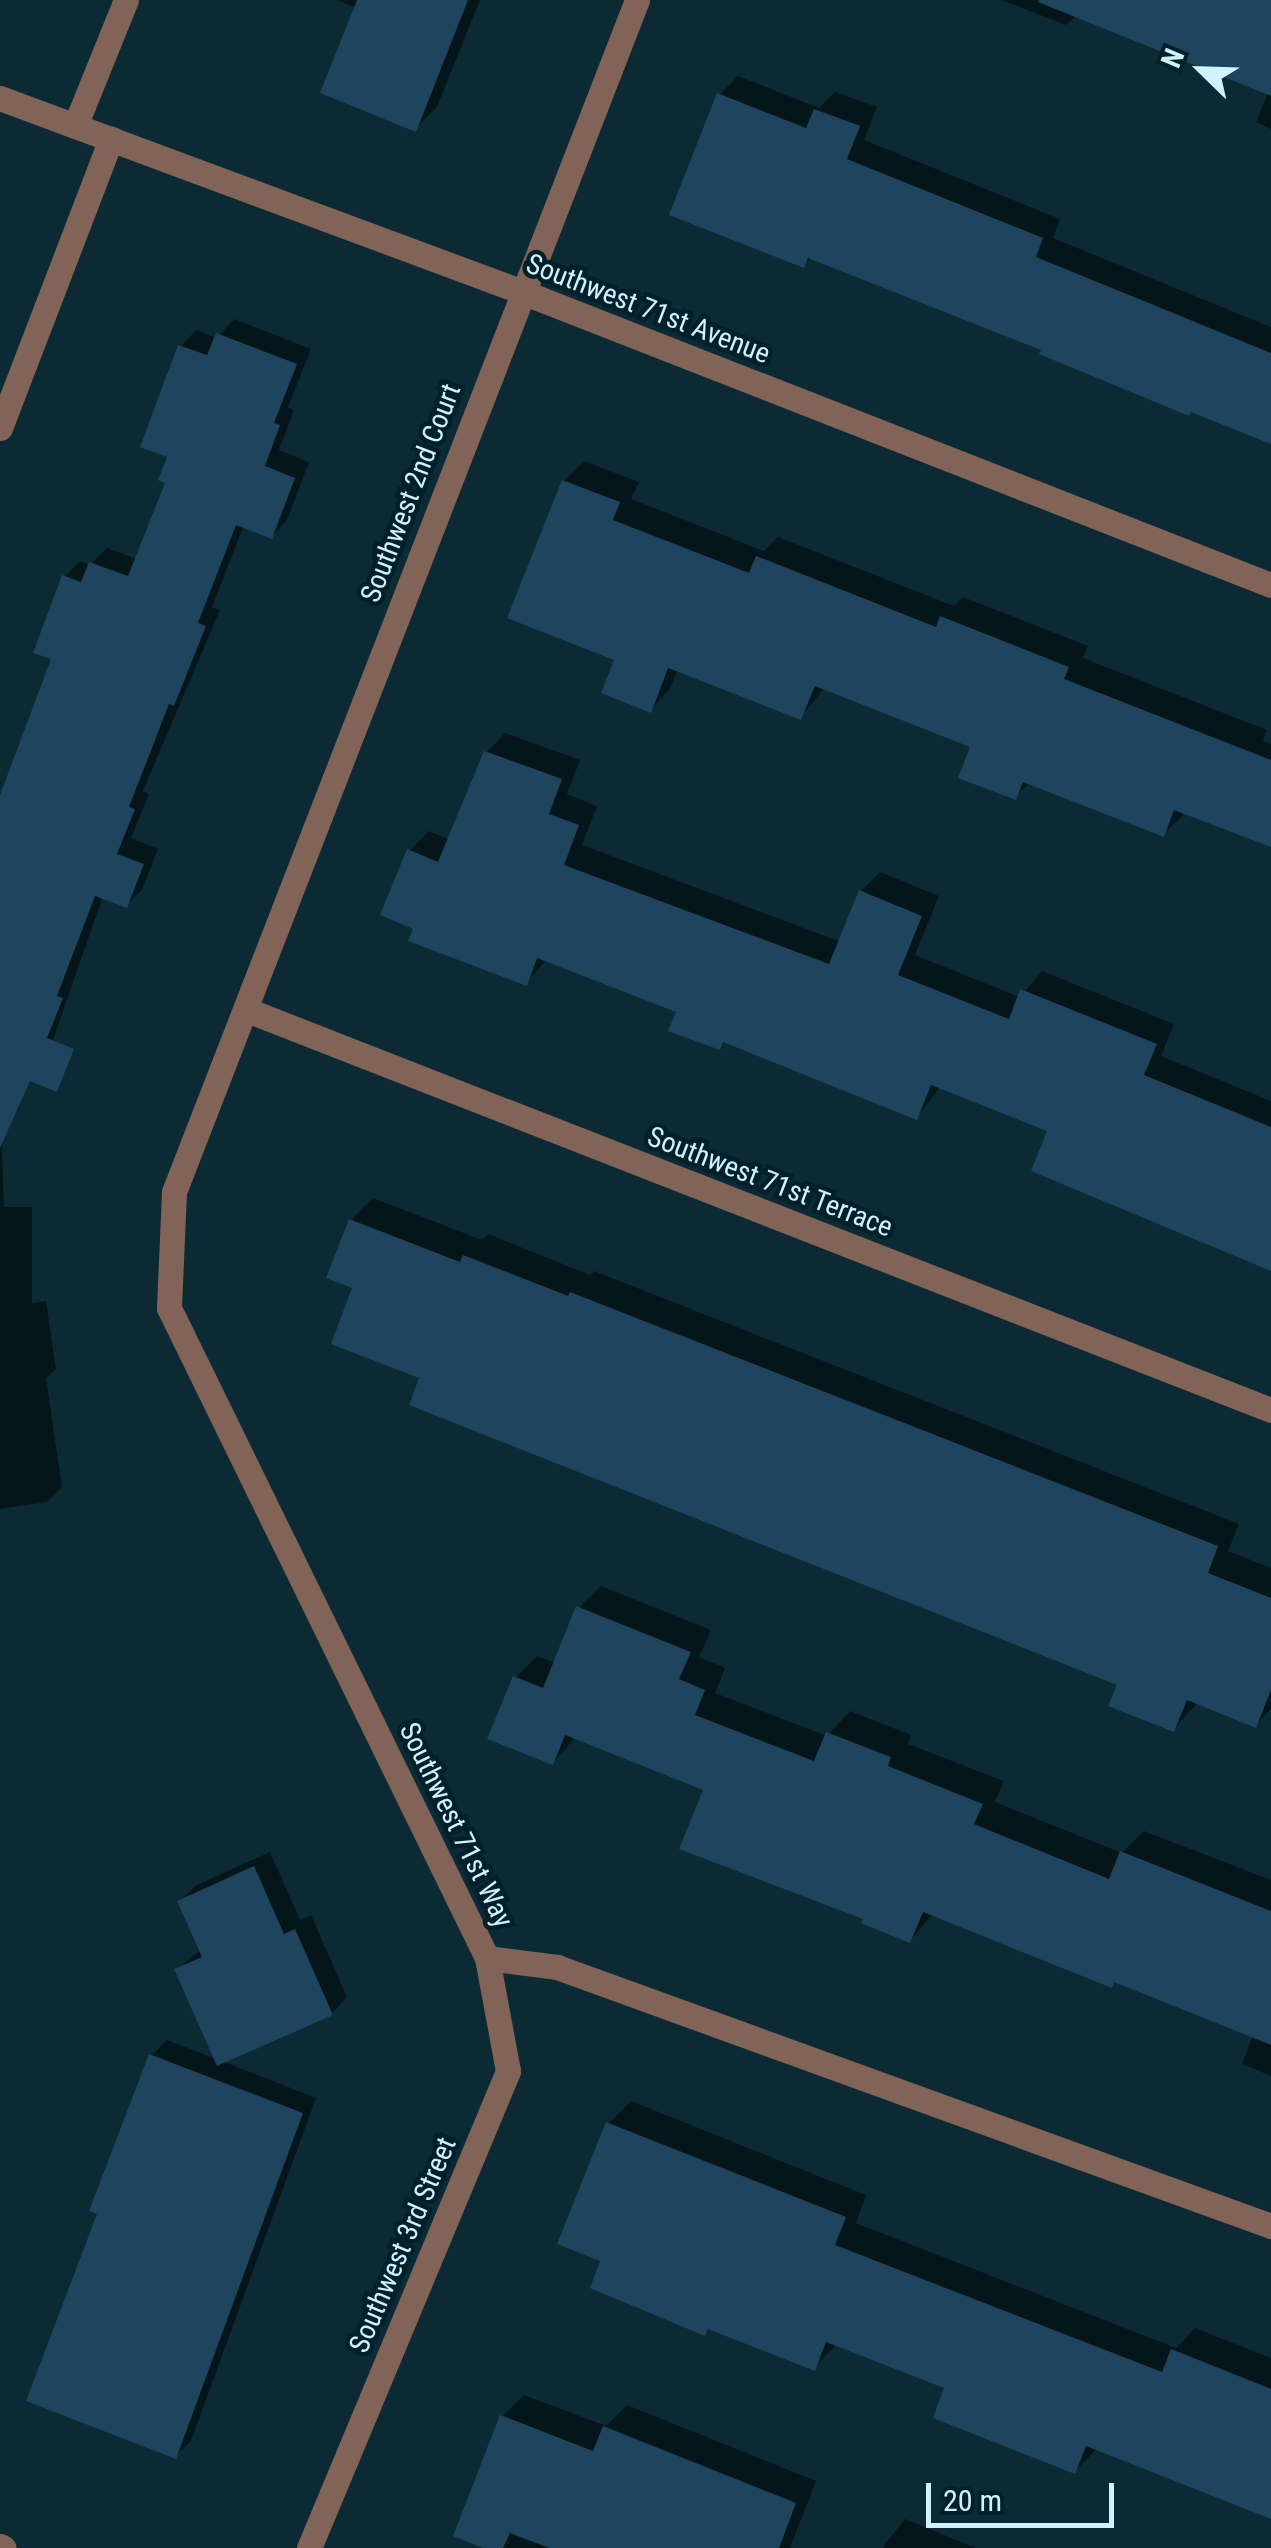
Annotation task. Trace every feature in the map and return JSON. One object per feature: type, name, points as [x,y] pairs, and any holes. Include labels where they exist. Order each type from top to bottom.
[{"type":"street","points":[[74,126],[126,0]]},
{"type":"street","name":"Southwest 2nd Court","points":[[248,1010],[520,292],[636,0]]},
{"type":"street","name":"Southwest 71st Avenue","points":[[0,98],[520,292],[1271,585]]},
{"type":"street","points":[[0,428],[111,139]]},
{"type":"street","name":"Southwest 71st Terrace","points":[[248,1010],[1271,1410]]},
{"type":"street","name":"Southwest 71st Way","points":[[248,1010],[174,1192],[169,1308],[487,1958],[557,1967],[1271,2226]]},
{"type":"street","name":"Southwest 3rd Street","points":[[309,2548],[508,2071],[487,1958]]},
{"type":"building","points":[[357,0],[468,0],[416,132],[320,93]]},
{"type":"building","points":[[1271,0],[1271,96],[1038,2]]},
{"type":"building","points":[[717,93],[806,128],[814,109],[860,126],[847,159],[1043,238],[1036,257],[1271,353],[1271,444],[1191,412],[1189,416],[1039,354],[1041,350],[808,258],[804,268],[669,215]]},
{"type":"building","points":[[216,333],[297,364],[274,423],[280,425],[265,466],[295,478],[272,539],[236,525],[198,623],[206,626],[174,706],[169,704],[129,807],[135,809],[117,854],[144,864],[127,908],[95,896],[57,996],[63,998],[47,1038],[74,1049],[57,1092],[30,1081],[0,1148],[0,795],[51,659],[33,653],[62,575],[81,582],[89,562],[128,576],[165,483],[158,480],[167,457],[140,447],[178,345],[207,355]]},
{"type":"building","points":[[562,480],[620,502],[613,520],[749,573],[756,556],[936,627],[940,616],[1069,667],[1064,679],[1271,760],[1271,847],[1174,810],[1164,837],[1023,782],[1016,800],[958,778],[970,747],[815,686],[801,720],[668,668],[651,713],[601,693],[614,660],[507,618]]},
{"type":"building","points":[[484,751],[562,779],[549,814],[579,825],[564,865],[829,964],[859,890],[922,916],[898,975],[1009,1019],[1020,989],[1157,1044],[1144,1075],[1271,1127],[1271,1271],[1031,1171],[1047,1131],[931,1085],[917,1120],[723,1042],[720,1050],[668,1031],[676,1012],[537,958],[527,986],[408,941],[413,929],[380,915],[407,849],[438,862]]},
{"type":"building","points":[[349,1219],[460,1262],[463,1255],[568,1296],[570,1292],[1218,1546],[1208,1573],[1271,1598],[1271,1690],[1256,1728],[1187,1700],[1174,1732],[1108,1706],[1117,1685],[409,1405],[419,1378],[331,1344],[352,1288],[326,1278]]},
{"type":"building","points":[[576,1606],[691,1652],[679,1679],[705,1690],[695,1715],[814,1761],[826,1732],[891,1757],[888,1766],[983,1804],[974,1824],[1109,1879],[1120,1851],[1271,1911],[1271,2045],[1114,1982],[1112,1988],[923,1912],[910,1943],[861,1923],[863,1919],[679,1849],[703,1790],[565,1735],[553,1765],[487,1739],[513,1676],[543,1688]]},
{"type":"building","points":[[254,1866],[284,1934],[295,1929],[333,2015],[217,2066],[174,1969],[202,1957],[177,1901]]},
{"type":"building","points":[[149,2054],[303,2113],[176,2459],[26,2401],[97,2214],[89,2211]]},
{"type":"building","points":[[606,2122],[846,2217],[835,2245],[1162,2372],[1171,2349],[1271,2389],[1271,2519],[1086,2446],[1075,2474],[933,2418],[944,2388],[826,2342],[815,2371],[708,2329],[705,2336],[590,2288],[600,2261],[557,2244]]},
{"type":"building","points":[[500,2415],[593,2451],[603,2426],[796,2503],[779,2548],[549,2548],[510,2533],[503,2548],[483,2548],[453,2536]]}]
